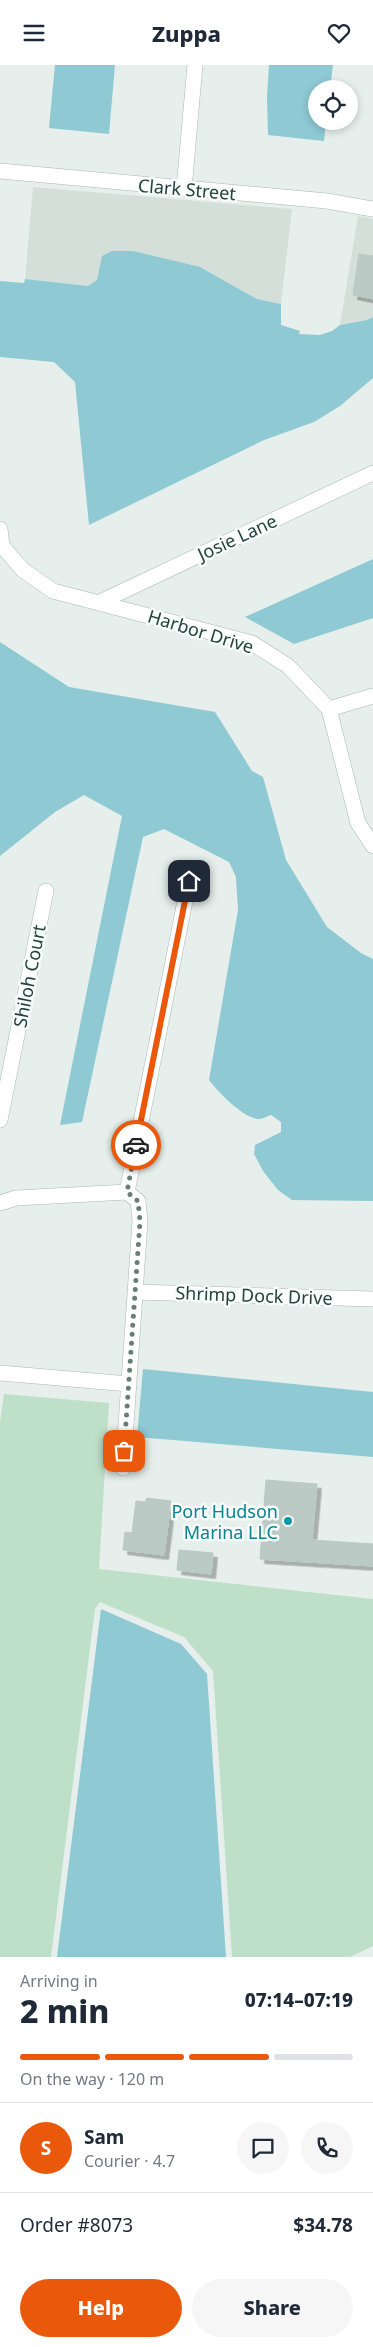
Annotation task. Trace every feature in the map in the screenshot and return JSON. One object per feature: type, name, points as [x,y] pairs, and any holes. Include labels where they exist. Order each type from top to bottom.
[{"type":"street","points":[[184,189],[195,65]]},
{"type":"street","name":"Clark Street","points":[[0,171],[327,201],[373,209]]},
{"type":"street","name":"Josie Lane","points":[[100,602],[373,473]]},
{"type":"street","name":"Harbor Drive","points":[[0,529],[2,546],[23,570],[53,591],[252,643],[288,666],[329,709],[358,823],[373,847]]},
{"type":"street","points":[[329,709],[373,696]]},
{"type":"street","points":[[127,1192],[189,881]]},
{"type":"street","name":"Shiloh Court","points":[[0,1120],[46,891]]},
{"type":"street","points":[[0,1203],[16,1198],[127,1192],[138,1201],[140,1221],[123,1468]]},
{"type":"street","name":"Shrimp Dock Drive","points":[[136,1292],[373,1299]]},
{"type":"street","points":[[0,1373],[128,1384]]},
{"type":"shaded area","points":[[33,187],[292,209],[281,304],[257,299],[200,267],[97,280],[88,286],[25,279]]},
{"type":"shaded area","points":[[358,216],[373,219],[373,317],[367,320],[340,325]]},
{"type":"green space","points":[[4,1394],[109,1403],[99,1569],[373,1599],[373,1946],[350,1957],[232,1957],[213,1671],[184,1637],[100,1602],[95,1609],[51,1957],[0,1957],[0,1422]]},
{"type":"water","points":[[55,65],[115,65],[109,134],[49,128]]},
{"type":"water","points":[[269,65],[333,65],[331,80],[308,80],[308,130],[325,130],[324,141],[268,135],[267,97]]},
{"type":"water","points":[[112,251],[133,251],[200,267],[257,299],[281,304],[281,325],[300,331],[299,334],[320,335],[332,331],[340,325],[367,320],[373,317],[373,378],[340,406],[314,422],[264,440],[89,525],[75,382],[54,362],[0,357],[0,281],[24,283],[25,279],[88,286],[97,280],[102,256]]},
{"type":"water","points":[[373,559],[373,618],[294,644],[245,617]]},
{"type":"water","points":[[0,642],[69,687],[215,712],[252,771],[263,777],[286,860],[327,927],[361,953],[373,959],[373,1201],[292,1200],[278,1190],[263,1171],[254,1154],[255,1145],[281,1132],[281,1122],[271,1115],[259,1119],[246,1115],[225,1098],[209,1080],[238,910],[236,877],[229,862],[164,829],[143,837],[82,1122],[60,1125],[122,816],[84,795],[55,812],[0,856]]},
{"type":"water","points":[[143,1369],[373,1392],[373,1457],[137,1437]]},
{"type":"water","points":[[101,1609],[181,1644],[207,1674],[226,1957],[57,1957]]},
{"type":"building","points":[[359,254],[373,256],[373,299],[353,295]]},
{"type":"building","name":"Port Hudson Marina LLC","points":[[266,1480],[317,1484],[312,1540],[373,1544],[373,1566],[260,1559]]},
{"type":"building","points":[[147,1498],[171,1501],[164,1555],[123,1550],[125,1532],[132,1533],[136,1501],[145,1502]]},
{"type":"building","points":[[179,1550],[213,1553],[211,1574],[177,1570]]},
{"type":"way so far","points":[[124,1451],[139,1253],[140,1221],[138,1201],[127,1192],[136,1145]]},
{"type":"place","name":"Port Hudson Marina LLC","points":[[288,1521]]},
{"type":"route","points":[[136,1145],[189,881]]}]
